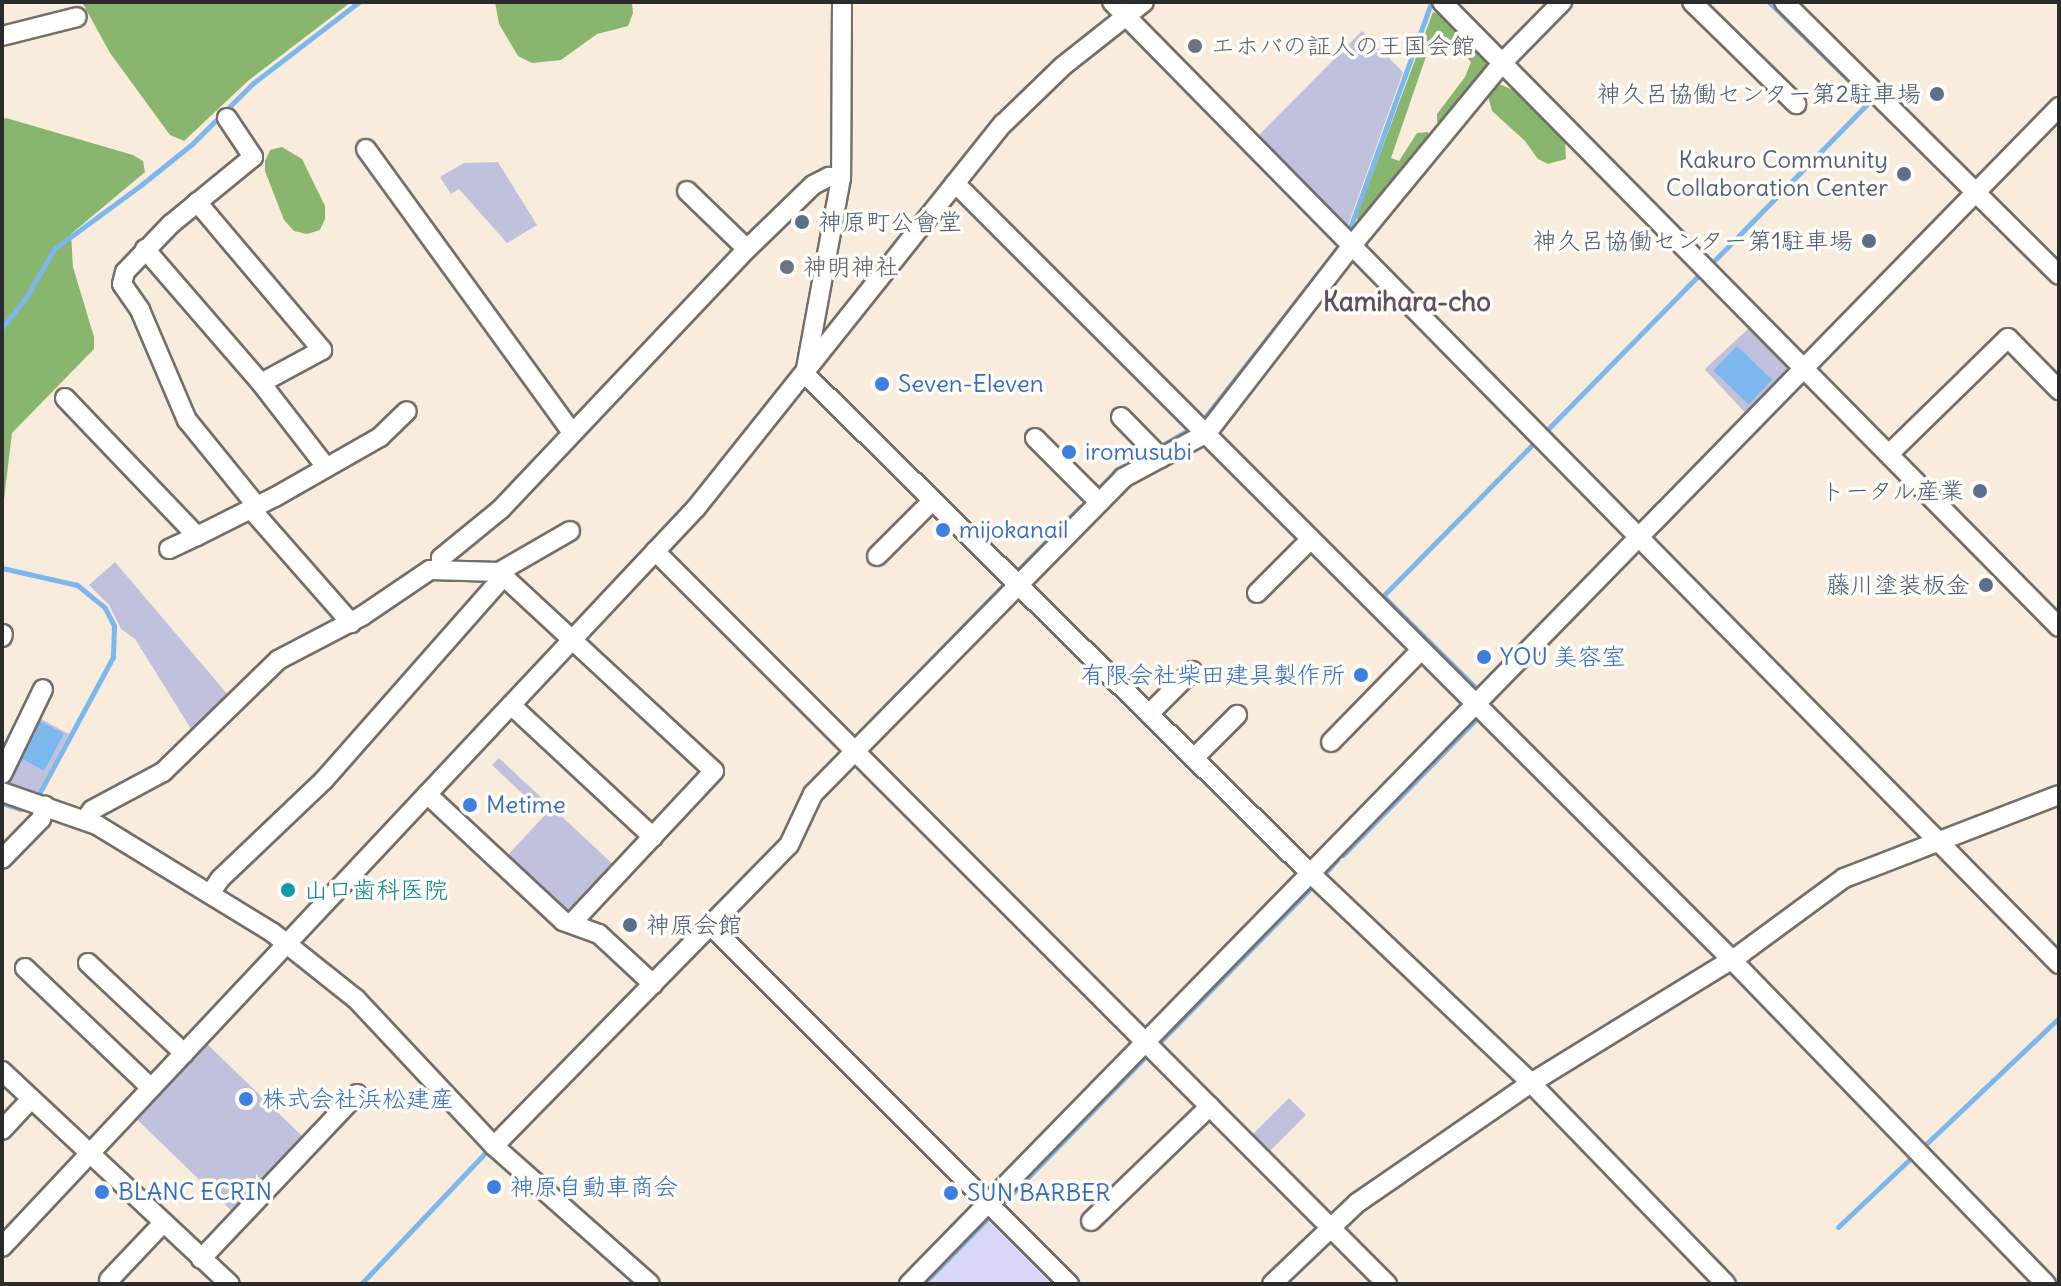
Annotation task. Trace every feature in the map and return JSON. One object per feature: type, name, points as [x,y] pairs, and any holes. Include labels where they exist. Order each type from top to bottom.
[{"type":"street","points":[[805,374],[841,178],[842,2]]},
{"type":"street","points":[[1112,2],[2059,964]]},
{"type":"street","points":[[2,1247],[708,494],[955,183],[1032,94],[1144,2]]},
{"type":"street","points":[[1442,2],[2059,627]]},
{"type":"street","points":[[494,1146],[789,845],[813,794],[1123,478],[1207,433],[1353,244],[1502,63],[1562,2]]},
{"type":"street","points":[[1692,2],[1796,104]]},
{"type":"street","points":[[1784,2],[2059,275]]},
{"type":"street","points":[[2,36],[77,17]]},
{"type":"street","points":[[909,1284],[2059,107]]},
{"type":"street","points":[[227,118],[253,157],[145,249],[125,272],[124,290],[140,310],[187,420],[254,507],[351,623]]},
{"type":"street","points":[[366,149],[572,433]]},
{"type":"street","points":[[441,570],[441,558],[501,509],[747,249],[813,185],[829,177],[841,178]]},
{"type":"street","points":[[955,183],[1731,959],[2046,1284]]},
{"type":"street","points":[[687,191],[747,249]]},
{"type":"street","points":[[197,202],[322,350],[261,383]]},
{"type":"street","points":[[145,249],[261,383],[326,467]]},
{"type":"street","points":[[1889,454],[2008,338],[2059,390]]},
{"type":"street","points":[[805,374],[1310,873],[1531,1083],[1726,1284]]},
{"type":"street","points":[[65,398],[197,536]]},
{"type":"street","points":[[169,549],[254,507],[380,437],[407,411]]},
{"type":"street","points":[[1121,417],[1161,458]]},
{"type":"street","points":[[1035,438],[1099,502]]},
{"type":"street","points":[[877,556],[933,500]]},
{"type":"street","points":[[210,894],[220,879],[324,780],[502,574],[570,531]]},
{"type":"street","points":[[1257,593],[1310,540]]},
{"type":"street","points":[[655,551],[1387,1284]]},
{"type":"street","points":[[85,820],[92,810],[163,772],[278,660],[351,623],[430,570],[502,574],[714,771],[571,924]]},
{"type":"street","points":[[1331,742],[1421,650]]},
{"type":"street","points":[[1149,714],[1192,671]]},
{"type":"street","points":[[2,774],[43,689]]},
{"type":"street","points":[[511,705],[653,837]]},
{"type":"street","points":[[1194,758],[1237,715]]},
{"type":"street","points":[[2,792],[85,820],[210,894],[286,944],[356,999],[494,1146],[650,1284]]},
{"type":"street","points":[[427,794],[563,921],[599,934],[653,984]]},
{"type":"street","points":[[1272,1284],[1357,1203],[1531,1083],[1731,959],[1844,878],[2059,795]]},
{"type":"street","points":[[2,859],[41,819],[45,806]]},
{"type":"street","points":[[710,925],[1069,1284]]},
{"type":"street","points":[[88,963],[184,1053]]},
{"type":"street","points":[[25,968],[151,1088]]},
{"type":"street","points":[[2,1071],[230,1284]]},
{"type":"street","points":[[201,1259],[357,1094]]},
{"type":"street","points":[[2,1130],[31,1099]]},
{"type":"street","points":[[1091,1221],[1210,1106]]},
{"type":"street","points":[[109,1280],[163,1223]]},
{"type":"shaded area","points":[[1362,31],[1403,72],[1347,228],[1256,138]]},
{"type":"shaded area","points":[[498,162],[537,225],[507,243],[459,189],[451,194],[440,177],[464,163]]},
{"type":"shaded area","points":[[1750,327],[1790,370],[1745,412],[1705,369]]},
{"type":"shaded area","points":[[115,562],[229,696],[193,732],[135,639],[121,629],[109,605],[89,585]]},
{"type":"shaded area","points":[[39,718],[69,734],[36,797],[6,781]]},
{"type":"shaded area","points":[[499,758],[616,867],[569,916],[506,857],[545,815],[492,765]]},
{"type":"shaded area","name":"株式会社浜松建産","points":[[207,1044],[306,1139],[234,1213],[135,1118]]},
{"type":"shaded area","points":[[1289,1098],[1306,1115],[1269,1152],[1252,1135]]},
{"type":"shaded area","points":[[992,1218],[1060,1284],[927,1284]]},
{"type":"green space","points":[[82,2],[351,2],[249,80],[184,141],[170,135],[110,53]]},
{"type":"green space","points":[[495,2],[632,2],[633,13],[628,26],[597,34],[561,60],[532,63],[518,56],[499,24]]},
{"type":"green space","points":[[1433,12],[1442,15],[1484,58],[1487,68],[1442,123],[1437,122],[1437,114],[1465,77],[1471,62],[1447,37],[1431,42],[1391,158],[1399,161],[1417,133],[1428,132],[1430,139],[1360,223],[1356,218]]},
{"type":"green space","points":[[1499,84],[1518,92],[1565,139],[1566,159],[1548,164],[1538,159],[1525,141],[1492,111],[1488,96],[1491,86]]},
{"type":"green space","points":[[2,119],[133,155],[143,161],[145,172],[71,234],[73,267],[94,337],[94,349],[12,433],[2,516]]},
{"type":"green space","points":[[282,147],[302,159],[325,206],[325,219],[320,230],[307,234],[294,231],[284,220],[265,171],[270,150]]},
{"type":"water","points":[[1737,346],[1772,380],[1749,404],[1713,370]]},
{"type":"water","points":[[40,721],[64,734],[44,771],[20,758]]},
{"type":"waterway","points":[[2,328],[27,296],[54,249],[192,144],[252,84],[359,2]]},
{"type":"waterway","points":[[1712,263],[1870,101],[1769,2]]},
{"type":"waterway","points":[[1350,228],[1430,6]]},
{"type":"waterway","points":[[1205,417],[1340,245]]},
{"type":"waterway","points":[[1547,430],[1699,275]]},
{"type":"waterway","points":[[1159,447],[1189,430]]},
{"type":"waterway","points":[[1476,688],[1383,596],[1536,441]]},
{"type":"waterway","points":[[1096,491],[1116,470],[1142,456]]},
{"type":"waterway","points":[[1018,570],[1080,507]]},
{"type":"waterway","points":[[2,568],[77,585],[105,608],[114,626],[113,657],[39,794]]},
{"type":"waterway","points":[[856,737],[1005,583]]},
{"type":"waterway","points":[[1343,855],[1476,719]]},
{"type":"waterway","points":[[2,803],[20,809],[25,807]]},
{"type":"waterway","points":[[1327,871],[1337,860]]},
{"type":"waterway","points":[[1160,1042],[1309,890]]},
{"type":"waterway","points":[[1925,1145],[2059,1018]]},
{"type":"waterway","points":[[1004,1202],[1144,1058]]},
{"type":"waterway","points":[[361,1284],[484,1154]]},
{"type":"waterway","points":[[1838,1227],[1911,1158]]},
{"type":"waterway","points":[[923,1284],[990,1216]]},
{"type":"place","name":"エホバの証人の王国会館","points":[[1195,46]]},
{"type":"place","name":"神久呂協働センター第2駐車場","points":[[1937,94]]},
{"type":"place","name":"Kakuro Community Collaboration Center","points":[[1904,174]]},
{"type":"place","name":"神原町公會堂","points":[[802,222]]},
{"type":"place","name":"神久呂協働センター第1駐車場","points":[[1869,241]]},
{"type":"place","name":"神明神社","points":[[787,267]]},
{"type":"place","name":"Seven-Eleven","points":[[882,384]]},
{"type":"place","name":"iromusubi","points":[[1069,452]]},
{"type":"place","name":"トータル産業","points":[[1980,491]]},
{"type":"place","name":"mijokanail","points":[[943,530]]},
{"type":"place","name":"藤川塗装板金","points":[[1986,585]]},
{"type":"place","name":"YOU 美容室","points":[[1484,657]]},
{"type":"place","name":"有限会社柴田建具製作所","points":[[1361,675]]},
{"type":"place","name":"Metime","points":[[470,805]]},
{"type":"place","name":"山口歯科医院","points":[[288,890]]},
{"type":"place","name":"神原会館","points":[[630,925]]},
{"type":"place","name":"株式会社浜松建産","points":[[246,1099]]},
{"type":"place","name":"神原自動車商会","points":[[494,1187]]},
{"type":"place","name":"BLANC ECRIN","points":[[102,1192]]},
{"type":"place","name":"SUN BARBER","points":[[951,1193]]},
{"type":"district","name":"Kamihara-cho","points":[[1407,302]]}]
